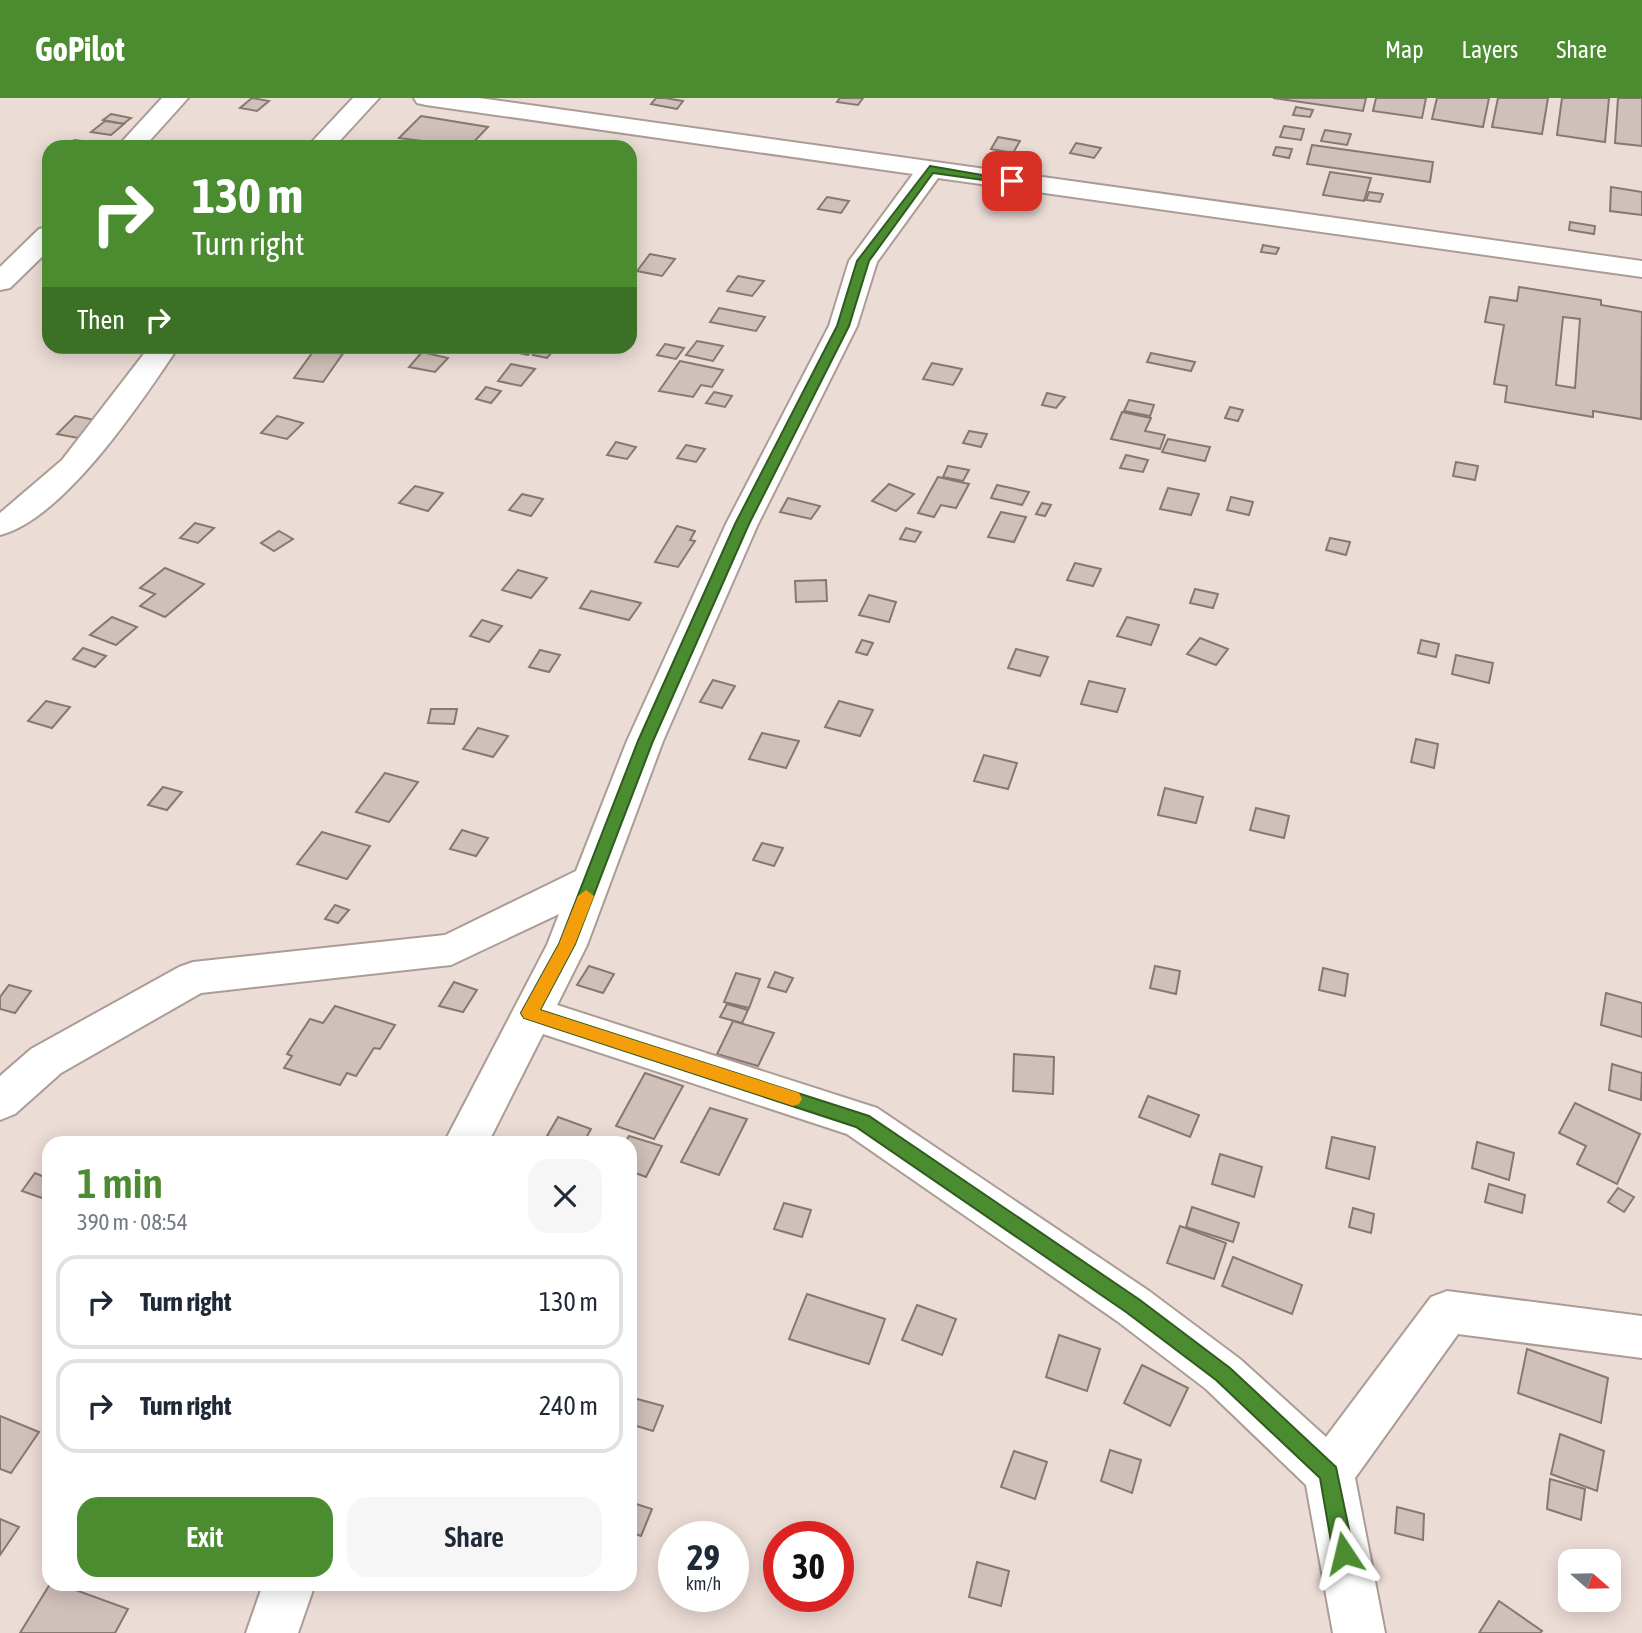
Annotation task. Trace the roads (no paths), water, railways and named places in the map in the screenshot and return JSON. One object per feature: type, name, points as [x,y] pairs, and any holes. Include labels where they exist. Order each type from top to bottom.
[{"type":"street","points":[[137,140],[176,98]]},
{"type":"street","points":[[327,140],[367,98]]},
{"type":"street","points":[[426,98],[1642,269]]},
{"type":"street","points":[[469,1136],[567,944],[645,741],[742,524],[843,326],[863,261],[930,170]]},
{"type":"street","points":[[0,282],[42,243]]},
{"type":"street","points":[[0,525],[14,519],[73,467],[159,354]]},
{"type":"street","points":[[0,1102],[46,1061],[193,978],[451,950],[591,881]]},
{"type":"street","points":[[530,1013],[862,1121],[1143,1314],[1223,1374],[1329,1474],[1359,1633]]},
{"type":"street","points":[[1329,1474],[1447,1312],[1642,1337]]},
{"type":"street","points":[[272,1633],[287,1591]]}]
